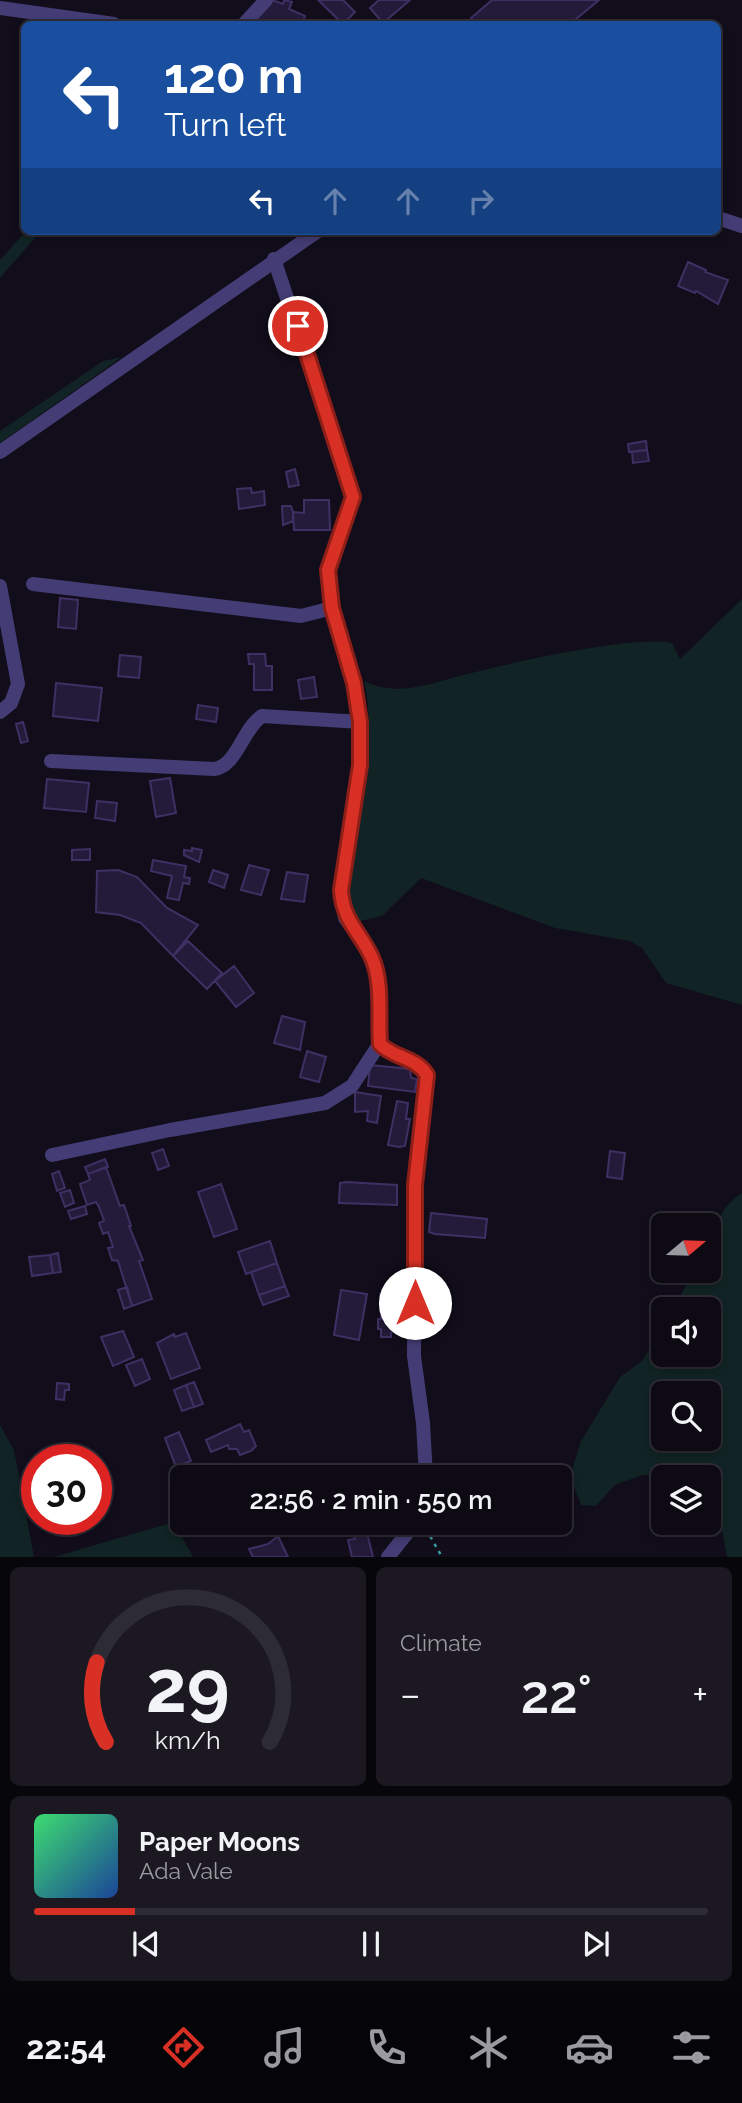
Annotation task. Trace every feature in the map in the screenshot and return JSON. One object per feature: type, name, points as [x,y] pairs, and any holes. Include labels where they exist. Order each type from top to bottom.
[{"type":"street","points":[[247,21],[266,0]]},
{"type":"street","points":[[0,8],[93,21]]},
{"type":"street","points":[[721,219],[742,226]]},
{"type":"street","points":[[0,452],[312,235]]},
{"type":"street","points":[[52,1155],[325,1102],[352,1086],[380,1044],[376,972],[365,945],[345,918],[341,890],[360,765],[360,722],[354,683],[332,608],[328,570],[353,497],[274,259]]},
{"type":"street","points":[[33,584],[301,616],[332,608]]},
{"type":"street","points":[[0,586],[18,684],[11,703],[0,712]]},
{"type":"street","points":[[51,761],[214,769],[225,765],[254,721],[262,716],[360,722]]},
{"type":"street","points":[[380,1044],[386,1050],[422,1067],[427,1075],[415,1185],[414,1356],[426,1465]]},
{"type":"street","points":[[388,1557],[406,1535]]},
{"type":"path","points":[[430,1535],[443,1557]]},
{"type":"shaded area","points":[[22,235],[38,235],[0,278],[0,260]]},
{"type":"shaded area","points":[[122,357],[0,443],[0,431],[103,361]]},
{"type":"shaded area","points":[[742,599],[742,1005],[666,983],[642,948],[630,941],[555,928],[421,878],[382,916],[356,922],[350,895],[349,866],[368,743],[364,681],[377,686],[402,689],[541,657],[629,643],[672,643],[680,659]]},
{"type":"shaded area","points":[[742,1193],[742,1557],[727,1557],[721,1529],[721,1465],[651,1465],[651,1475],[642,1475],[615,1485],[596,1506],[581,1505],[572,1481],[581,1441],[620,1377],[642,1361],[651,1346],[651,1367],[721,1367],[721,1297],[680,1297],[687,1283],[721,1283],[721,1216]]},
{"type":"shaded area","points":[[0,1425],[14,1450],[21,1487],[21,1535],[30,1535],[34,1557],[0,1557]]},
{"type":"shaded area","points":[[170,1523],[170,1535],[181,1535],[193,1557],[54,1557]]},
{"type":"building","points":[[272,0],[283,4],[284,0],[292,2],[289,9],[305,16],[303,21],[252,21]]},
{"type":"building","points":[[318,0],[343,0],[355,12],[346,21],[340,21]]},
{"type":"building","points":[[379,0],[410,0],[385,21],[381,21],[370,8]]},
{"type":"building","points":[[492,0],[599,0],[574,21],[474,21],[471,18]]},
{"type":"building","points":[[688,262],[706,270],[705,272],[728,280],[718,304],[696,291],[695,293],[678,286]]},
{"type":"building","points":[[646,441],[647,450],[629,452],[628,444]]},
{"type":"building","points":[[647,450],[649,461],[633,463],[632,452]]},
{"type":"building","points":[[295,469],[299,485],[289,487],[286,472]]},
{"type":"building","points":[[251,488],[252,493],[264,491],[265,505],[239,509],[237,489]]},
{"type":"building","points":[[304,500],[329,500],[330,530],[294,530],[293,512],[304,513]]},
{"type":"building","points":[[282,506],[291,506],[293,512],[293,521],[283,525]]},
{"type":"building","points":[[60,598],[78,600],[76,629],[58,627]]},
{"type":"building","points":[[248,654],[265,654],[266,666],[272,666],[272,690],[254,690],[254,664],[249,664]]},
{"type":"building","points":[[120,655],[141,657],[139,678],[118,676]]},
{"type":"building","points":[[314,677],[317,697],[301,699],[298,680]]},
{"type":"building","points":[[56,683],[102,688],[98,721],[53,716]]},
{"type":"building","points":[[198,705],[218,708],[216,722],[196,719]]},
{"type":"building","points":[[23,722],[28,741],[21,743],[16,724]]},
{"type":"building","points":[[170,778],[176,813],[156,817],[150,781]]},
{"type":"building","points":[[47,779],[89,783],[86,812],[44,808]]},
{"type":"building","points":[[97,801],[117,803],[115,821],[95,818]]},
{"type":"building","points":[[192,848],[202,850],[199,862],[184,855],[184,850],[192,851]]},
{"type":"building","points":[[90,849],[90,860],[72,860],[72,850]]},
{"type":"building","points":[[153,860],[186,866],[184,877],[190,878],[189,884],[183,883],[179,900],[167,898],[172,876],[151,871]]},
{"type":"building","points":[[249,865],[269,870],[261,895],[241,890]]},
{"type":"building","points":[[118,870],[137,877],[167,908],[198,925],[173,956],[141,923],[120,915],[96,912],[97,871]]},
{"type":"building","points":[[213,870],[228,875],[224,888],[209,882]]},
{"type":"building","points":[[287,872],[308,875],[304,902],[281,899]]},
{"type":"building","points":[[188,941],[222,973],[207,989],[173,956]]},
{"type":"building","points":[[234,966],[254,993],[236,1007],[215,981]]},
{"type":"building","points":[[282,1016],[305,1022],[300,1050],[274,1043]]},
{"type":"building","points":[[307,1051],[326,1057],[319,1082],[300,1077]]},
{"type":"building","points":[[370,1065],[410,1069],[411,1078],[417,1079],[415,1092],[368,1086]]},
{"type":"building","points":[[355,1092],[381,1096],[377,1123],[367,1121],[368,1111],[355,1112]]},
{"type":"building","points":[[397,1101],[408,1103],[406,1119],[410,1119],[405,1146],[399,1147],[388,1145]]},
{"type":"building","points":[[163,1149],[169,1166],[158,1170],[152,1153]]},
{"type":"building","points":[[610,1151],[625,1153],[622,1179],[607,1177]]},
{"type":"building","points":[[105,1159],[108,1167],[88,1174],[85,1167]]},
{"type":"building","points":[[106,1167],[120,1206],[124,1205],[129,1226],[143,1260],[139,1261],[152,1299],[132,1306],[118,1261],[112,1260],[108,1248],[113,1247],[108,1232],[103,1234],[99,1223],[104,1221],[99,1207],[96,1202],[87,1205],[80,1184],[90,1180],[88,1174]]},
{"type":"building","points":[[59,1171],[65,1188],[57,1191],[52,1174]]},
{"type":"building","points":[[340,1183],[397,1185],[397,1205],[339,1203]]},
{"type":"building","points":[[221,1184],[237,1229],[214,1237],[198,1192]]},
{"type":"building","points":[[70,1190],[74,1203],[65,1207],[60,1193]]},
{"type":"building","points":[[85,1206],[87,1214],[71,1219],[68,1211]]},
{"type":"building","points":[[431,1213],[487,1219],[485,1238],[429,1232]]},
{"type":"building","points":[[270,1241],[277,1263],[246,1274],[238,1252]]},
{"type":"building","points":[[58,1253],[61,1272],[53,1273],[50,1255]]},
{"type":"building","points":[[50,1255],[53,1273],[32,1276],[29,1257]]},
{"type":"building","points":[[277,1263],[285,1286],[259,1295],[251,1272]]},
{"type":"building","points":[[285,1286],[289,1296],[263,1305],[259,1295]]},
{"type":"building","points":[[127,1287],[132,1306],[124,1309],[118,1290]]},
{"type":"building","points":[[341,1290],[367,1294],[359,1340],[334,1335]]},
{"type":"building","points":[[403,1292],[402,1332],[391,1332],[391,1337],[381,1337],[381,1329],[378,1329],[378,1319],[381,1319],[380,1294]]},
{"type":"building","points":[[123,1331],[134,1357],[113,1366],[101,1337]]},
{"type":"building","points":[[186,1333],[200,1368],[171,1379],[157,1343],[174,1334],[175,1337]]},
{"type":"building","points":[[142,1359],[150,1379],[135,1386],[126,1365]]},
{"type":"building","points":[[194,1382],[203,1404],[194,1407],[186,1385]]},
{"type":"building","points":[[57,1383],[69,1384],[64,1400],[56,1399]]},
{"type":"building","points":[[186,1385],[194,1407],[182,1411],[174,1390]]},
{"type":"building","points":[[240,1424],[244,1432],[249,1430],[256,1446],[251,1451],[240,1455],[237,1449],[229,1449],[228,1445],[211,1452],[206,1440]]},
{"type":"building","points":[[179,1432],[191,1461],[175,1465],[165,1438]]},
{"type":"building","points":[[354,1535],[368,1535],[373,1557],[352,1557],[348,1540],[355,1539]]},
{"type":"building","points":[[278,1536],[288,1557],[253,1557],[249,1549],[268,1544]]},
{"type":"route","points":[[298,326],[353,497],[328,570],[332,608],[354,683],[360,722],[360,765],[341,890],[342,905],[345,918],[365,945],[376,972],[380,1044],[386,1050],[422,1067],[427,1075],[415,1185],[415,1303]]}]
